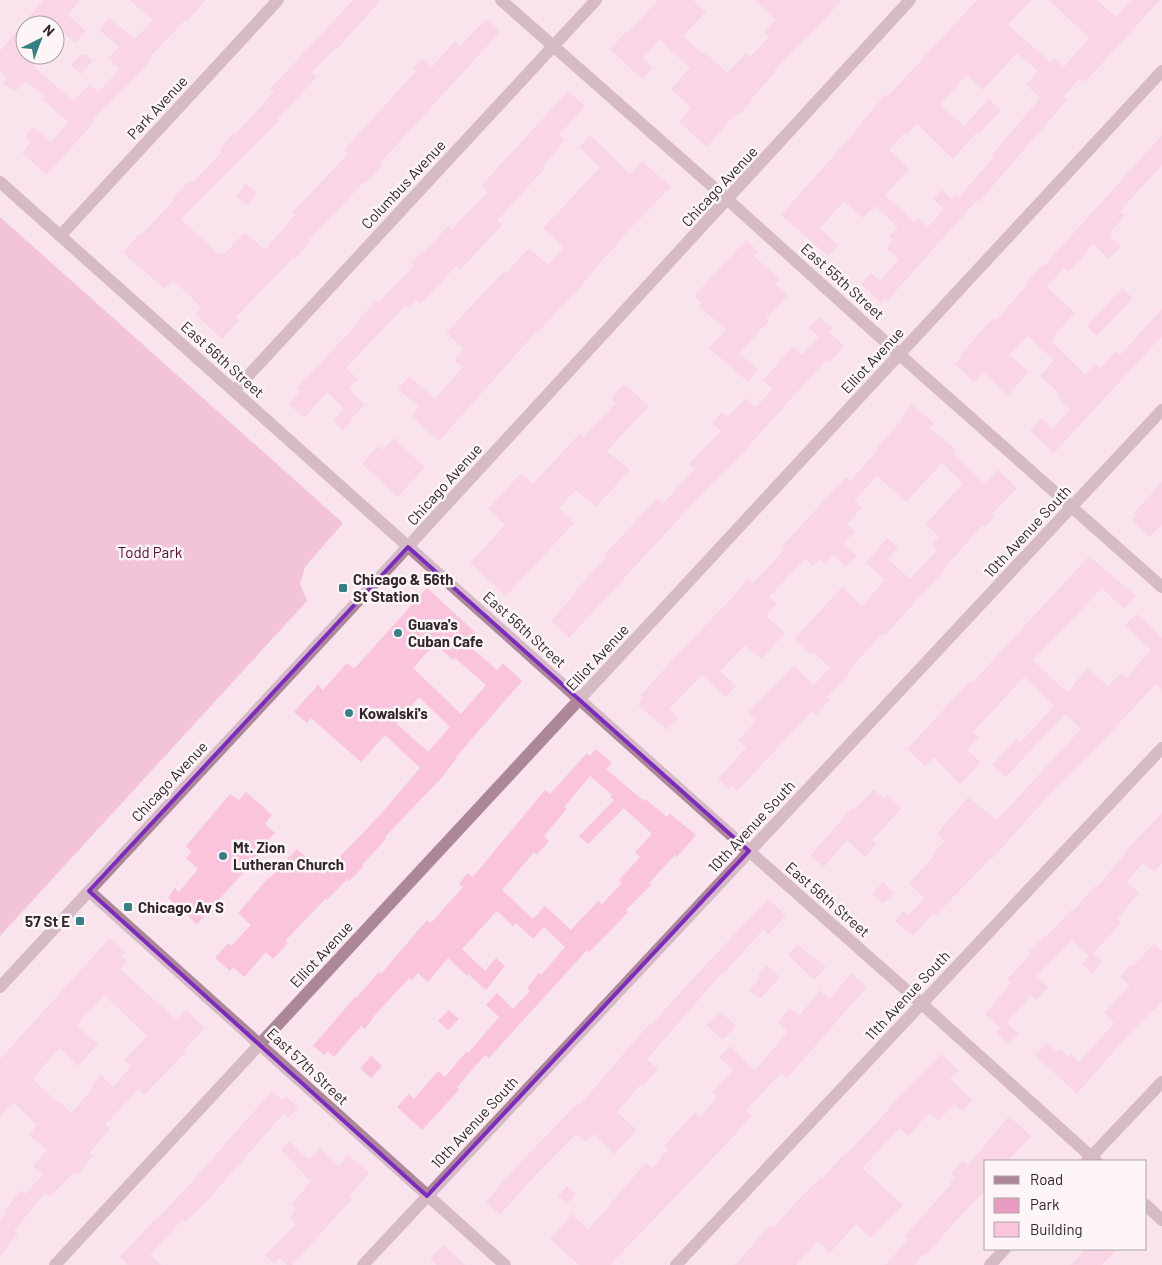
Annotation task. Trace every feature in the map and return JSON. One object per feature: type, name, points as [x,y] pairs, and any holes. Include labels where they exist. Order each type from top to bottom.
[{"type":"street","name":"Park Avenue","points":[[60,236],[278,0]]},
{"type":"street","name":"East 55th Street","points":[[501,0],[1162,586]]},
{"type":"street","name":"Columbus Avenue","points":[[234,391],[596,0]]},
{"type":"street","name":"Chicago Avenue","points":[[0,987],[728,200],[910,0]]},
{"type":"street","name":"Elliot Avenue","points":[[55,1265],[1162,71]]},
{"type":"street","name":"East 56th Street","points":[[0,182],[922,1004],[1091,1160]]},
{"type":"street","name":"10th Avenue South","points":[[363,1265],[1162,410]]},
{"type":"street","name":"11th Avenue South","points":[[676,1265],[1162,748]]},
{"type":"street","name":"East 57th Street","points":[[89,891],[505,1265]]},
{"type":"street","points":[[1091,1160],[1162,1082]]},
{"type":"street","points":[[1147,1206],[1162,1220]]},
{"type":"street","points":[[990,1265],[1004,1250]]},
{"type":"highlighted area","points":[[408,547],[749,851],[427,1196],[89,891]]},
{"type":"green space","name":"Todd Park","points":[[0,217],[343,523],[305,567],[300,584],[307,601],[0,936]]},
{"type":"building","points":[[43,0],[80,0],[68,15],[86,31],[75,43],[65,34],[65,15],[30,15]]},
{"type":"building","points":[[129,0],[206,0],[150,57],[152,59],[123,90],[92,120],[94,122],[47,175],[22,153],[31,142],[25,137],[33,127],[51,142],[68,122],[43,100],[45,97],[25,81],[15,92],[3,83],[7,78],[0,72],[0,51],[15,33],[15,65],[34,65],[73,101],[90,84],[98,92],[120,69],[108,58],[119,47],[99,30],[109,18],[135,39],[153,20]]},
{"type":"building","points":[[353,0],[381,0],[337,49],[335,48],[312,72],[317,77],[277,119],[279,121],[181,219],[218,254],[219,252],[223,255],[245,232],[265,250],[295,215],[292,213],[345,157],[348,153],[344,150],[416,71],[413,68],[422,59],[431,68],[455,41],[460,46],[486,19],[500,32],[381,162],[383,164],[365,184],[364,182],[309,240],[310,242],[294,260],[293,258],[236,317],[239,320],[222,339],[195,314],[202,308],[173,280],[165,289],[123,253],[140,233],[141,235],[174,200],[172,199],[189,181],[192,183],[222,152],[219,150],[233,133],[235,135],[274,92],[270,89]]},
{"type":"building","points":[[658,0],[693,0],[706,12],[683,36],[703,54],[705,52],[727,73],[746,53],[750,57],[769,37],[764,32],[776,19],[754,0],[842,0],[774,71],[775,73],[751,99],[753,100],[740,114],[738,113],[732,118],[707,147],[679,122],[691,107],[671,89],[690,68],[660,40],[643,58],[653,67],[642,79],[610,49],[626,32],[628,33]]},
{"type":"building","points":[[977,0],[1031,0],[1008,25],[1050,62],[1054,58],[1064,67],[1089,38],[1049,0],[1097,0],[1116,17],[1131,0],[1160,0],[1086,81],[1084,79],[1081,82],[1079,79],[1063,97],[1067,100],[979,202],[977,200],[887,301],[885,299],[881,303],[861,284],[871,273],[880,281],[899,259],[886,248],[893,240],[889,237],[898,227],[875,206],[863,218],[844,201],[820,228],[838,245],[828,256],[781,215],[886,94],[888,96]],"holes":[[[1017,53],[1038,71],[1026,85],[1040,98],[991,156],[993,158],[959,197],[956,195],[952,199],[942,190],[933,199],[944,209],[928,227],[918,218],[915,222],[885,195],[909,169],[889,150],[904,133],[907,135],[917,124],[953,159],[977,132],[979,134],[1001,110],[989,99],[964,126],[940,104],[967,75],[983,90]]]},
{"type":"building","points":[[80,55],[87,55],[93,61],[81,74],[71,65]]},
{"type":"building","points":[[568,91],[585,106],[559,135],[565,140],[543,166],[545,168],[497,221],[502,225],[460,270],[456,266],[421,304],[416,300],[409,308],[406,305],[346,368],[358,379],[349,389],[365,405],[351,419],[352,421],[343,431],[333,421],[344,409],[327,392],[304,418],[289,404],[300,391],[297,388],[359,322],[358,320],[376,301],[378,303],[414,266],[411,263],[448,226],[452,229],[488,192],[481,186]]},
{"type":"building","points":[[590,135],[630,174],[642,161],[671,187],[620,239],[583,284],[536,332],[439,441],[411,416],[419,407],[398,389],[409,376],[435,399],[463,367],[454,360],[464,349],[446,333],[504,271],[506,273],[529,248],[548,265],[564,247],[543,228],[600,167],[579,147]]},
{"type":"building","points":[[1162,135],[1162,165],[1120,211],[1125,216],[1110,232],[1112,234],[1110,236],[1121,246],[1109,259],[1093,244],[1069,272],[1064,268],[1047,287],[1075,313],[1051,341],[1085,374],[1095,364],[1100,368],[1115,351],[1120,355],[1162,309],[1162,336],[1054,453],[1030,431],[1041,418],[1053,429],[1070,409],[1061,401],[1058,396],[1060,394],[1040,376],[1054,360],[1027,336],[1010,355],[1029,372],[1008,395],[983,372],[974,382],[955,364],[963,356],[961,354],[993,318],[996,320],[1041,266],[1043,267]]},
{"type":"building","points":[[246,184],[257,193],[247,205],[236,196]]},
{"type":"building","points":[[746,240],[758,251],[754,256],[779,279],[775,284],[788,295],[766,318],[769,321],[739,353],[758,370],[748,382],[709,348],[726,330],[699,306],[702,303],[694,296]]},
{"type":"building","points":[[1122,288],[1133,298],[1097,336],[1087,326]]},
{"type":"building","points":[[819,317],[832,328],[829,332],[844,346],[829,363],[826,360],[729,468],[710,485],[569,638],[551,621],[576,593],[574,592],[606,558],[604,555],[655,501],[658,499],[663,504],[694,469],[689,464],[721,431],[712,423],[722,412],[728,417],[746,398],[755,408],[773,389],[763,380],[793,347],[802,355],[819,337],[809,328]]},
{"type":"building","points":[[624,384],[649,406],[607,451],[630,470],[596,507],[576,490],[559,508],[574,523],[506,596],[470,563],[505,525],[488,509],[521,473],[533,484],[580,433],[584,437],[616,403],[611,398]]},
{"type":"building","points":[[912,404],[934,423],[930,428],[955,449],[953,452],[985,484],[998,470],[1017,488],[992,514],[995,516],[985,527],[983,525],[979,529],[885,635],[883,633],[851,668],[852,670],[827,697],[830,700],[816,715],[812,711],[737,791],[732,786],[729,789],[718,779],[746,748],[738,740],[756,721],[748,713],[794,666],[814,685],[830,667],[813,652],[811,654],[795,638],[842,587],[862,606],[885,580],[866,563],[887,538],[898,547],[888,559],[910,579],[937,550],[932,545],[939,537],[926,524],[963,483],[942,463],[906,502],[877,476],[854,501],[862,508],[847,524],[855,531],[844,543],[857,556],[846,567],[833,555],[825,564],[820,559],[813,566],[805,559],[769,597],[777,604],[766,616],[785,633],[761,659],[745,645],[720,671],[736,686],[726,697],[702,675],[669,709],[678,718],[667,730],[638,705],[643,698],[640,696],[748,579],[753,583],[785,549],[782,546],[846,477],[850,481],[878,450],[876,448],[902,420],[900,419]]},
{"type":"building","points":[[394,438],[425,467],[398,497],[362,464],[378,446],[383,450]]},
{"type":"building","points":[[1162,482],[1162,524],[1150,537],[1132,520],[1136,515],[1134,513]]},
{"type":"building","points":[[1089,556],[1136,596],[1124,609],[1102,588],[1033,660],[1068,692],[1087,668],[1108,686],[1121,673],[1126,678],[1151,650],[1125,625],[1137,614],[1162,638],[1162,689],[1156,684],[1083,762],[1056,787],[992,859],[936,915],[933,913],[913,936],[895,921],[903,911],[909,915],[924,898],[909,883],[945,841],[937,834],[968,797],[997,820],[1081,729],[1065,714],[1006,777],[992,765],[1017,739],[1021,742],[1054,706],[1024,677],[973,732],[979,737],[967,750],[981,762],[960,785],[934,757],[925,766],[907,749],[970,681],[972,683]]},
{"type":"building","points":[[427,588],[477,634],[467,644],[497,670],[503,663],[522,681],[456,757],[443,776],[385,837],[386,839],[362,865],[364,866],[349,881],[347,879],[327,900],[326,898],[285,941],[288,943],[273,959],[266,952],[244,977],[233,967],[230,971],[215,958],[228,943],[231,946],[251,925],[238,913],[270,876],[297,849],[323,874],[380,815],[420,768],[385,735],[361,762],[311,718],[307,723],[294,712],[318,685],[323,690],[347,663],[354,669]],"holes":[[[435,644],[453,660],[455,658],[486,685],[461,714],[413,668]],[[419,697],[450,727],[428,752],[396,723]]]},
{"type":"building","points":[[596,749],[612,763],[606,769],[644,801],[645,799],[667,817],[670,814],[696,835],[677,857],[675,855],[649,883],[651,885],[626,910],[628,912],[589,952],[587,950],[489,1058],[485,1055],[457,1087],[459,1090],[422,1130],[397,1107],[409,1094],[414,1099],[438,1071],[445,1077],[466,1052],[468,1053],[499,1017],[486,1005],[497,993],[513,1009],[530,991],[527,988],[565,947],[544,927],[533,939],[516,923],[513,926],[497,911],[462,949],[485,971],[496,958],[505,966],[486,990],[468,974],[467,976],[448,958],[428,982],[418,973],[412,980],[409,978],[375,1015],[365,1029],[361,1026],[334,1057],[328,1051],[324,1055],[313,1046],[355,997],[379,972],[381,974],[427,920],[431,923],[463,887],[459,884],[468,873],[472,877],[478,871],[545,790],[550,794],[587,753],[590,756]],"holes":[[[590,776],[612,795],[610,797],[614,800],[579,836],[588,844],[624,808],[652,834],[635,852],[640,857],[619,880],[622,883],[602,904],[598,901],[571,930],[545,906],[533,919],[502,890],[534,852],[537,855],[549,841],[544,836],[567,809],[564,807]]]},
{"type":"building","points":[[874,789],[884,799],[887,795],[902,808],[872,840],[877,844],[865,857],[847,840],[824,867],[810,856],[852,808],[854,810]]},
{"type":"building","name":"Mt. Zion Lutheran Church","points":[[246,792],[272,815],[265,824],[275,833],[255,852],[259,855],[197,924],[168,898],[175,888],[179,892],[198,869],[186,858],[192,852],[186,846],[230,794],[239,800]]},
{"type":"building","points":[[1162,813],[1162,863],[1154,872],[1143,863],[1127,882],[1139,893],[1117,919],[1121,923],[1093,954],[1102,962],[1092,973],[1082,964],[1089,956],[1072,940],[1037,976],[1048,987],[1036,1000],[1031,995],[1007,1023],[1019,1034],[1009,1044],[996,1033],[1000,1028],[985,1014],[1011,983],[1007,979],[1031,954],[1029,952],[1071,910],[1073,911],[1095,886],[1097,887],[1127,849]]},
{"type":"building","points":[[883,882],[894,893],[883,904],[872,894]]},
{"type":"building","points":[[768,899],[786,915],[768,935],[763,930],[721,974],[647,1059],[658,1069],[643,1086],[641,1084],[617,1112],[637,1130],[614,1154],[594,1134],[585,1142],[576,1134],[500,1215],[486,1202],[515,1168],[578,1103],[580,1105],[635,1040]]},
{"type":"building","points":[[110,938],[126,952],[122,957],[127,962],[120,969],[177,1020],[186,1010],[205,1028],[184,1050],[186,1052],[144,1095],[138,1090],[105,1125],[110,1129],[89,1153],[93,1156],[77,1175],[74,1172],[50,1197],[45,1193],[14,1231],[18,1234],[0,1256],[0,1221],[6,1213],[4,1212],[21,1190],[25,1194],[43,1175],[33,1166],[47,1150],[29,1135],[37,1125],[13,1102],[0,1117],[0,1059]],"holes":[[[104,995],[147,1036],[124,1060],[131,1066],[113,1087],[101,1075],[91,1086],[93,1088],[71,1113],[33,1079],[59,1048],[78,1066],[98,1044],[77,1025]]]},
{"type":"building","points":[[798,944],[813,959],[815,957],[826,967],[814,980],[788,955]]},
{"type":"building","points":[[1154,944],[1162,951],[1162,1002],[1127,1036],[1077,1094],[1035,1055],[1047,1043],[1057,1052],[1060,1049],[1068,1057],[1071,1054],[1079,1062],[1114,1023],[1104,1013],[1130,986],[1120,977],[1131,964],[1133,966]]},
{"type":"building","points":[[767,965],[780,977],[760,999],[749,990],[760,978],[758,975]]},
{"type":"building","points":[[851,973],[867,987],[787,1078],[781,1073],[746,1110],[752,1115],[731,1139],[610,1265],[579,1265],[550,1239],[572,1214],[588,1229],[646,1163],[652,1168],[668,1149],[664,1146],[695,1112],[700,1117],[717,1097],[712,1093],[733,1070],[719,1057],[730,1046],[755,1070],[788,1032],[778,1022],[790,1008],[799,1016],[820,990],[830,999]]},
{"type":"building","points":[[449,1010],[459,1019],[448,1030],[438,1021]]},
{"type":"building","points":[[720,1011],[736,1026],[723,1040],[706,1025]]},
{"type":"building","points":[[941,1054],[959,1071],[950,1079],[972,1100],[962,1111],[954,1104],[938,1121],[929,1113],[908,1136],[900,1128],[862,1168],[903,1205],[871,1238],[856,1224],[830,1253],[817,1241],[796,1265],[735,1265],[770,1225],[773,1229],[796,1202],[821,1177],[822,1179]]},
{"type":"building","points":[[371,1056],[382,1066],[371,1078],[360,1068]]},
{"type":"building","points":[[272,1091],[282,1100],[286,1096],[298,1107],[288,1118],[283,1114],[207,1201],[185,1222],[182,1220],[150,1255],[161,1265],[128,1265],[120,1257],[189,1185]]},
{"type":"building","points":[[1009,1116],[1031,1136],[1009,1160],[984,1160],[984,1191],[941,1237],[927,1255],[925,1253],[914,1265],[885,1265],[909,1239],[905,1236],[951,1184],[955,1177],[951,1173],[963,1160],[968,1165]]},
{"type":"building","points":[[289,1141],[309,1160],[320,1148],[339,1166],[348,1155],[369,1173],[349,1197],[352,1199],[292,1265],[287,1265],[280,1258],[274,1264],[265,1255],[296,1224],[289,1218],[296,1210],[291,1205],[311,1181],[281,1150]]},
{"type":"building","points":[[567,1186],[576,1194],[567,1204],[558,1196]]},
{"type":"building","points":[[443,1245],[465,1265],[437,1265],[430,1259]]},
{"type":"building","points":[[1085,1250],[1116,1250],[1102,1265],[1071,1265]]},
{"type":"place","name":"Chicago & 56th St Station","points":[[343,588]]},
{"type":"place","name":"Guava's Cuban Cafe","points":[[398,633]]},
{"type":"place","name":"Kowalski's","points":[[349,713]]},
{"type":"place","name":"Mt. Zion Lutheran Church","points":[[223,856]]},
{"type":"place","name":"Chicago Av S","points":[[128,907]]},
{"type":"place","name":"57 St E","points":[[80,921]]}]
